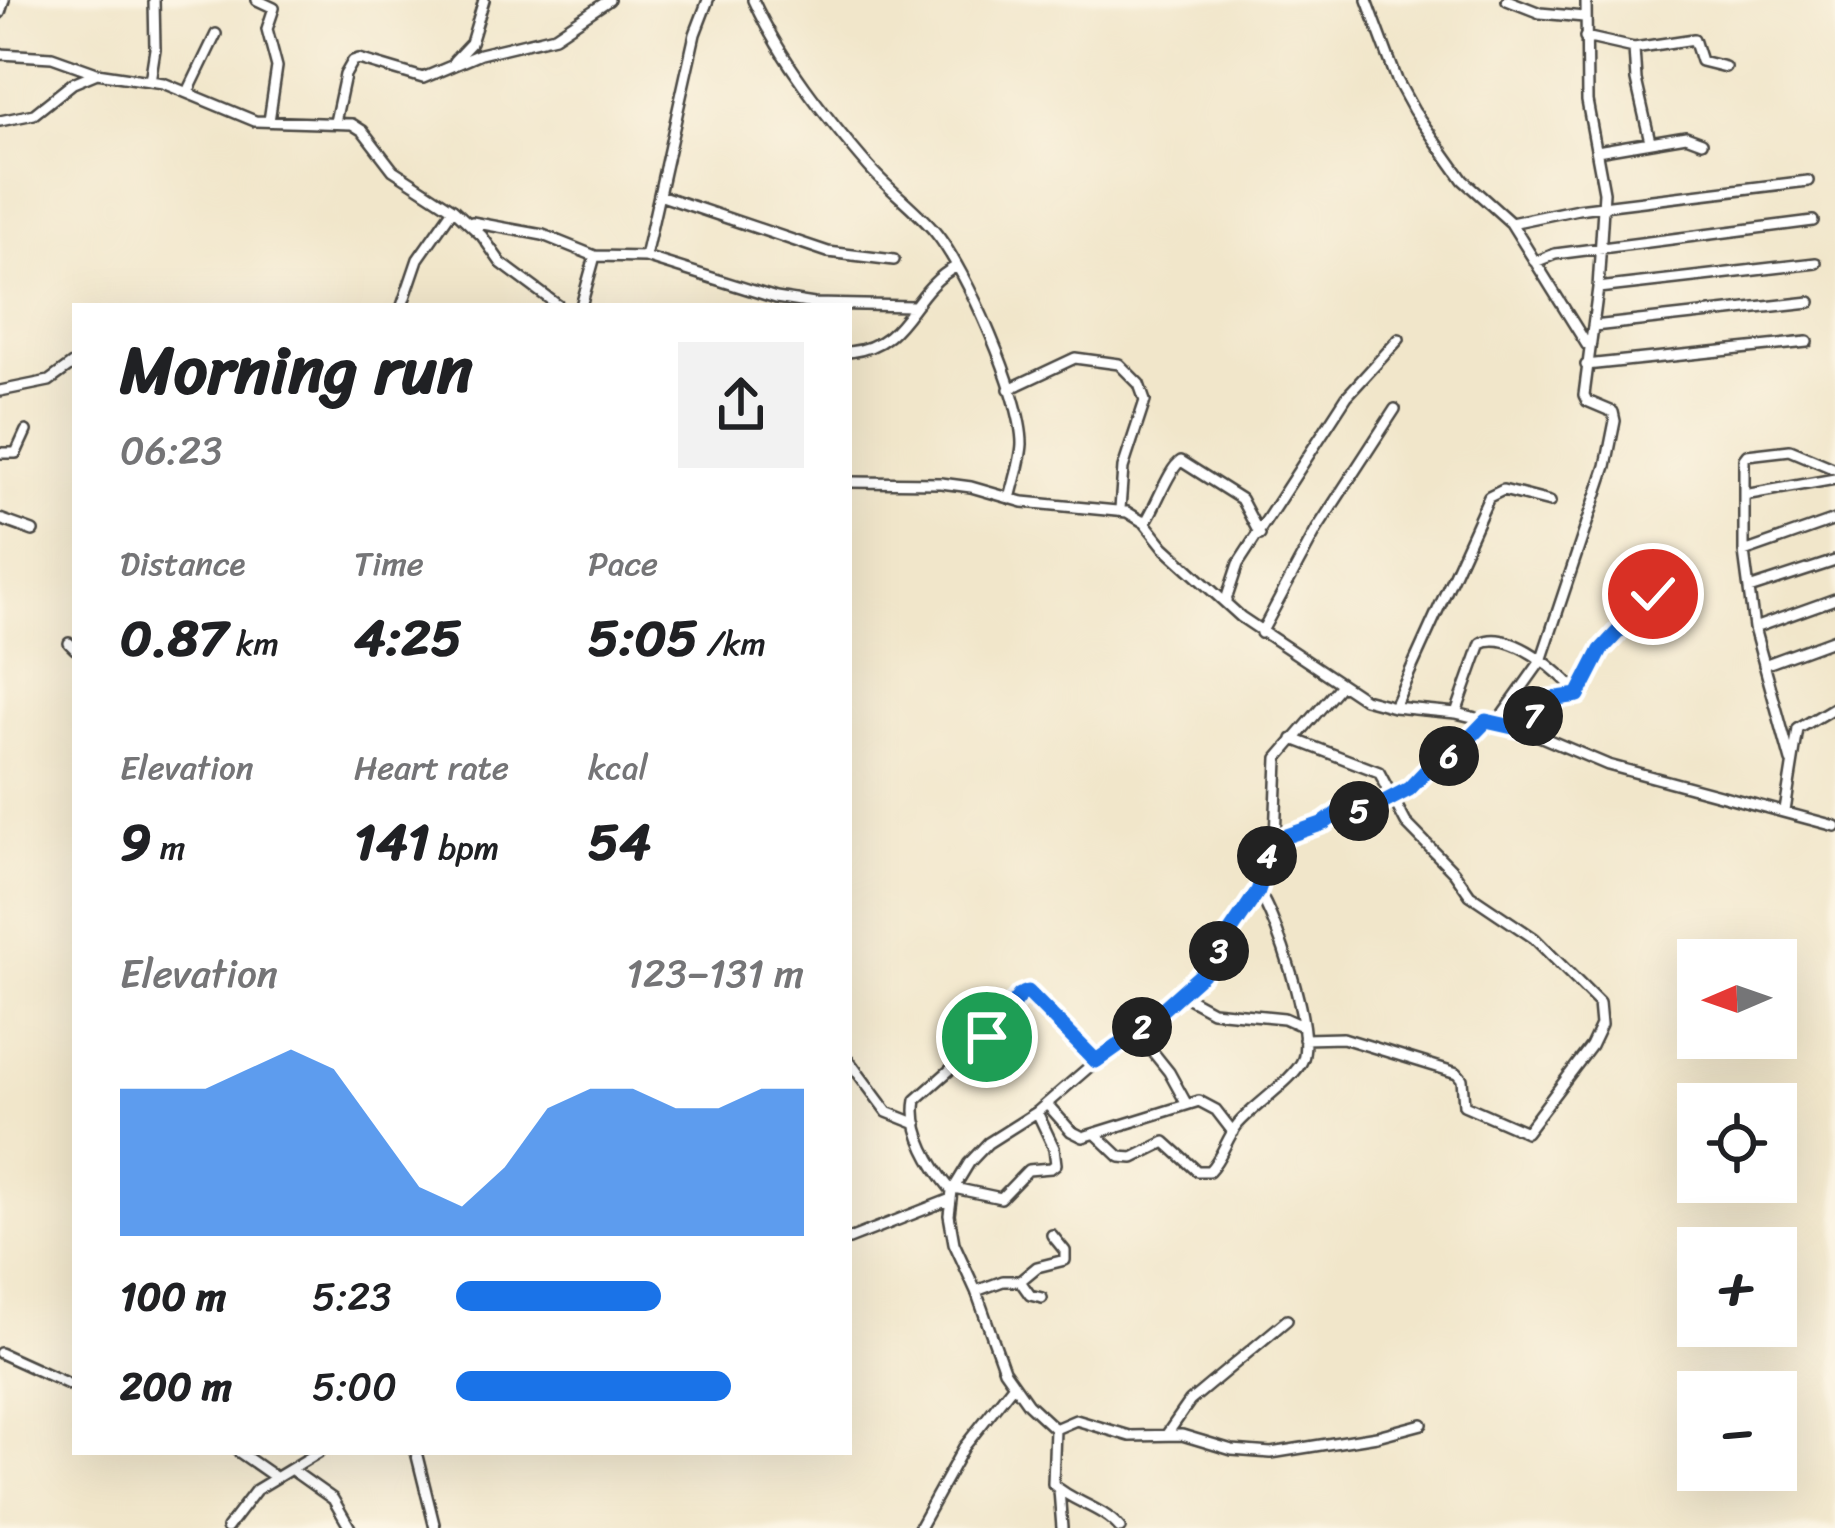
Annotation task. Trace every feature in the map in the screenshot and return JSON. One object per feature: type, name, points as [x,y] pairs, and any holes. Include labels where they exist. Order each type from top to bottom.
[{"type":"street","points":[[0,13],[4,0]]},
{"type":"street","points":[[149,81],[155,49],[154,0]]},
{"type":"street","points":[[257,0],[274,8],[267,29],[277,67],[269,122]]},
{"type":"street","points":[[450,65],[471,43],[484,0]]},
{"type":"street","points":[[335,122],[345,75],[353,61],[416,79],[554,36],[609,0]]},
{"type":"street","points":[[645,257],[695,34],[708,0]]},
{"type":"street","points":[[753,0],[773,41],[801,81],[870,168],[936,233],[957,266],[1009,388],[1022,440],[1010,499]]},
{"type":"street","points":[[1366,0],[1414,111],[1462,180],[1511,224],[1585,336],[1589,351]]},
{"type":"street","points":[[1507,0],[1540,13],[1584,17]]},
{"type":"street","points":[[1275,840],[1324,823],[1339,812],[1369,810],[1409,789],[1491,722],[1541,661],[1606,466],[1616,422],[1613,412],[1587,401],[1586,365],[1594,326],[1603,206],[1587,101],[1586,0]]},
{"type":"street","points":[[188,92],[216,34]]},
{"type":"street","points":[[1585,37],[1634,48],[1694,39],[1701,61],[1725,67]]},
{"type":"street","points":[[1634,48],[1650,141]]},
{"type":"street","points":[[0,54],[52,57],[97,74],[149,81],[188,92],[243,118],[335,122],[363,131],[393,170],[453,209],[501,263],[555,303]]},
{"type":"street","points":[[0,122],[34,114],[73,83],[97,74]]},
{"type":"street","points":[[1597,151],[1688,136],[1702,142]]},
{"type":"street","points":[[1511,224],[1603,206],[1808,181]]},
{"type":"street","points":[[659,195],[828,252],[894,260]]},
{"type":"street","points":[[403,303],[418,259],[453,209]]},
{"type":"street","points":[[467,221],[543,235],[595,256],[645,257],[758,293],[809,303]]},
{"type":"street","points":[[1535,262],[1555,254],[1813,221]]},
{"type":"street","points":[[582,303],[595,256]]},
{"type":"street","points":[[1598,288],[1816,262]]},
{"type":"street","points":[[852,351],[879,346],[898,332],[934,280],[957,266]]},
{"type":"street","points":[[752,303],[758,293]]},
{"type":"street","points":[[1594,326],[1810,302]]},
{"type":"street","points":[[852,305],[913,306]]},
{"type":"street","points":[[1226,600],[1232,577],[1347,396],[1399,339]]},
{"type":"street","points":[[1586,365],[1807,342]]},
{"type":"street","points":[[1009,388],[1075,358],[1119,364],[1131,375],[1145,401],[1123,468],[1120,509]]},
{"type":"street","points":[[0,391],[49,380],[72,364]]},
{"type":"street","points":[[1261,633],[1317,529],[1395,410]]},
{"type":"street","points":[[0,453],[16,454],[26,431]]},
{"type":"street","points":[[1791,761],[1754,628],[1744,552],[1744,459],[1790,450],[1835,469]]},
{"type":"street","points":[[1145,523],[1161,499],[1172,466],[1181,461],[1241,499],[1260,536]]},
{"type":"street","points":[[1744,496],[1835,479]]},
{"type":"street","points":[[852,482],[956,485],[1010,499],[1120,509],[1145,523],[1172,555],[1261,633],[1364,699],[1526,730],[1594,761],[1835,826]]},
{"type":"street","points":[[1394,707],[1489,497],[1503,490],[1550,502]]},
{"type":"street","points":[[0,519],[33,531]]},
{"type":"street","points":[[1744,552],[1835,520]]},
{"type":"street","points":[[1748,589],[1835,561]]},
{"type":"street","points":[[1578,695],[1601,650],[1630,616],[1677,577]]},
{"type":"street","points":[[1754,628],[1835,599]]},
{"type":"street","points":[[1456,713],[1485,639],[1503,640],[1560,670],[1578,695]]},
{"type":"street","points":[[1764,664],[1835,639]]},
{"type":"street","points":[[1062,1528],[1059,1490],[1051,1472],[1054,1429],[1013,1385],[951,1235],[953,1193],[969,1162],[988,1143],[1042,1108],[1137,1032],[1216,956],[1258,891],[1275,840],[1276,765],[1340,686]]},
{"type":"street","points":[[1526,730],[1544,700],[1578,695]]},
{"type":"street","points":[[1785,811],[1798,729],[1835,707]]},
{"type":"street","points":[[1293,739],[1374,768],[1384,778],[1406,823],[1470,895],[1523,929],[1595,997],[1601,1025],[1570,1077],[1526,1132],[1464,1105],[1462,1078],[1456,1073],[1343,1038],[1304,1039]]},
{"type":"street","points":[[1097,1135],[1120,1157],[1133,1158],[1165,1142],[1202,1172],[1214,1167],[1233,1132],[1297,1068],[1304,1039],[1288,961],[1258,891]]},
{"type":"street","points":[[953,1193],[928,1156],[917,1124],[916,1100],[987,1037],[1025,992],[1096,1061]]},
{"type":"street","points":[[1180,993],[1212,1011],[1283,1018],[1302,1026]]},
{"type":"street","points":[[1137,1032],[1169,1072],[1186,1103]]},
{"type":"street","points":[[854,1076],[887,1112],[917,1124]]},
{"type":"street","points":[[1042,1108],[1077,1136],[1097,1135],[1186,1103],[1208,1103],[1233,1132]]},
{"type":"street","points":[[852,1239],[953,1193],[1001,1198],[1028,1170],[1051,1168],[1056,1164],[1054,1148],[1042,1108]]},
{"type":"street","points":[[976,1291],[1003,1281],[1020,1281],[1036,1267],[1065,1260],[1065,1251],[1052,1235]]},
{"type":"street","points":[[1020,1281],[1030,1295],[1042,1298]]},
{"type":"street","points":[[1167,1434],[1190,1401],[1287,1320]]},
{"type":"street","points":[[0,1353],[72,1386]]},
{"type":"street","points":[[920,1528],[964,1447],[1013,1385]]},
{"type":"street","points":[[1054,1429],[1070,1420],[1130,1436],[1167,1434],[1232,1450],[1288,1453],[1422,1424]]},
{"type":"street","points":[[242,1455],[275,1477]]},
{"type":"street","points":[[227,1528],[256,1490],[314,1455]]},
{"type":"street","points":[[417,1455],[435,1528]]},
{"type":"street","points":[[292,1470],[333,1499],[350,1528]]},
{"type":"street","points":[[1059,1490],[1102,1511],[1120,1528]]},
{"type":"route","points":[[987,1037],[1020,995],[1028,992],[1096,1061],[1202,974],[1258,891],[1275,840],[1324,823],[1339,812],[1369,810],[1409,789],[1486,721],[1526,730],[1544,700],[1578,695],[1601,650],[1653,594]]}]
